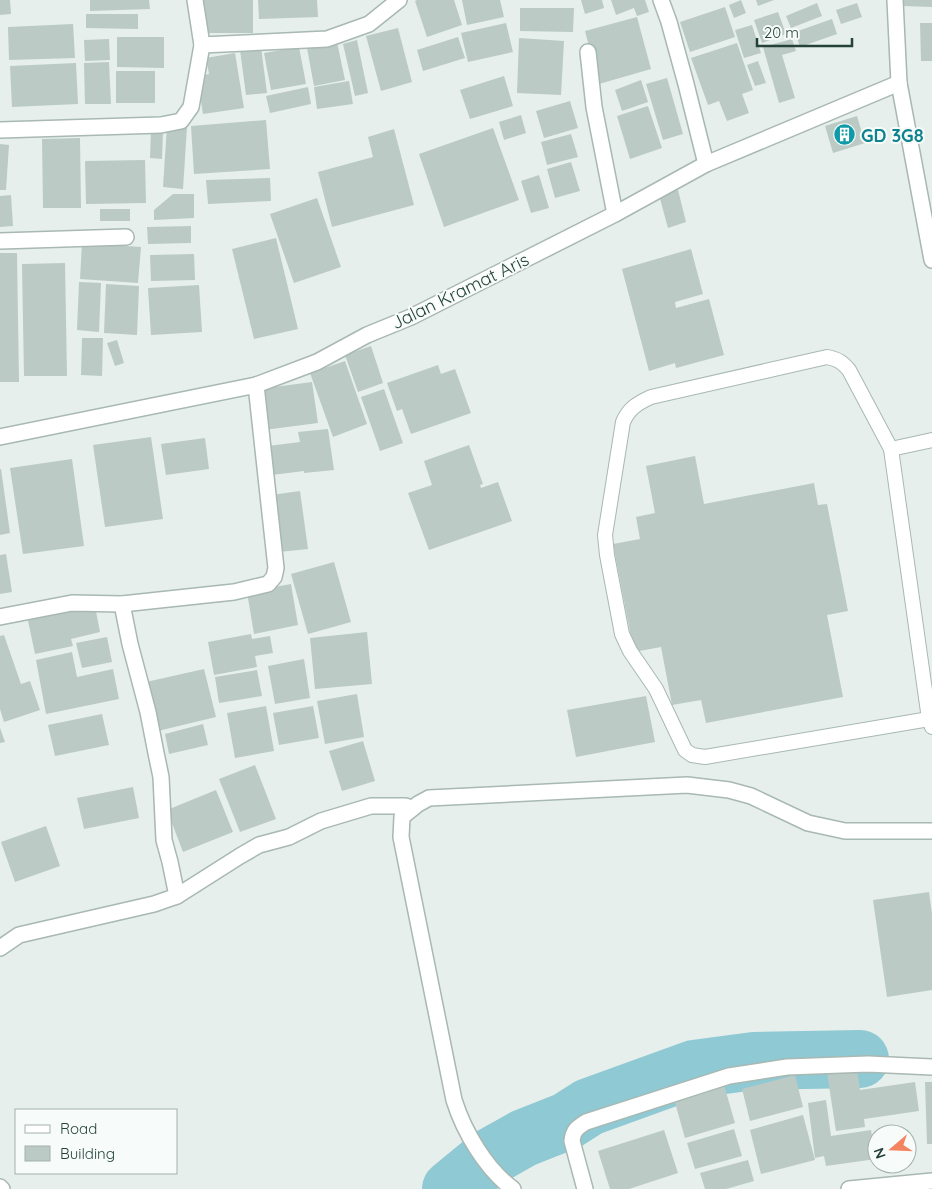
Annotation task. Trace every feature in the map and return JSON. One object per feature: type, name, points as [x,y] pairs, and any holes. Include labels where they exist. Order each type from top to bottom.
[{"type":"street","points":[[0,130],[161,125],[181,122],[191,107],[202,45],[196,0]]},
{"type":"street","points":[[202,45],[326,38],[369,24],[399,0]]},
{"type":"street","points":[[661,0],[686,84],[706,164]]},
{"type":"street","points":[[895,0],[899,83],[932,260]]},
{"type":"street","points":[[588,52],[594,107],[615,214]]},
{"type":"street","name":"Jalan Kramat Aris","points":[[0,437],[256,384],[317,362],[367,335],[411,317],[615,214],[706,164],[899,83]]},
{"type":"street","points":[[0,241],[126,237]]},
{"type":"street","points":[[0,617],[72,603],[122,604],[234,592],[268,584],[274,577],[276,568],[256,384]]},
{"type":"street","points":[[122,604],[130,644],[148,712],[161,778],[164,840],[177,896]]},
{"type":"street","points":[[508,1186],[479,1151],[460,1117],[454,1100],[402,847],[402,817],[412,808],[430,798],[687,786],[729,790],[751,796],[808,823],[845,831],[932,831]]},
{"type":"street","points":[[0,948],[19,935],[154,904],[177,896],[259,845],[289,837],[321,822],[372,806],[405,806],[412,808]]},
{"type":"street","points":[[585,1189],[572,1141],[573,1134],[578,1127],[586,1122],[729,1076],[787,1067],[868,1064],[932,1067]]},
{"type":"street","points":[[849,1189],[932,1181]]},
{"type":"lane","points":[[827,357],[842,362],[849,370],[891,449],[931,724],[705,756],[692,755],[684,750],[656,689],[630,651],[622,634],[607,555],[605,535],[623,422],[630,409],[651,397],[827,357]]},
{"type":"lane","points":[[891,449],[932,440]]},
{"type":"building","points":[[0,0],[10,0],[11,14],[0,15]]},
{"type":"building","points":[[90,0],[149,0],[150,9],[90,11]]},
{"type":"building","points":[[201,0],[253,0],[253,33],[202,33]]},
{"type":"building","points":[[258,0],[317,0],[318,17],[259,19]]},
{"type":"building","points":[[454,0],[462,25],[427,37],[415,1]]},
{"type":"building","points":[[462,0],[500,0],[504,17],[467,25]]},
{"type":"building","points":[[581,0],[602,0],[604,8],[585,14]]},
{"type":"building","points":[[611,0],[645,0],[649,12],[637,16],[634,8],[616,15]]},
{"type":"building","points":[[741,0],[746,13],[734,18],[729,5]]},
{"type":"building","points":[[756,0],[774,0],[758,6]]},
{"type":"building","points":[[903,0],[932,0],[932,7],[903,6]]},
{"type":"building","points":[[817,3],[822,16],[791,28],[786,16]]},
{"type":"building","points":[[857,3],[862,17],[841,24],[836,10]]},
{"type":"building","points":[[725,7],[735,37],[690,52],[680,22]]},
{"type":"building","points":[[520,8],[574,8],[573,32],[520,31]]},
{"type":"building","points":[[778,12],[786,34],[762,43],[754,20]]},
{"type":"building","points":[[86,14],[138,14],[138,29],[86,28]]},
{"type":"building","points":[[637,17],[651,69],[599,84],[585,31]]},
{"type":"building","points":[[832,19],[837,34],[800,47],[795,32]]},
{"type":"building","points":[[506,23],[513,52],[468,62],[461,33]]},
{"type":"building","points":[[920,23],[932,23],[932,61],[921,61]]},
{"type":"building","points":[[73,24],[75,58],[9,60],[8,27]]},
{"type":"building","points":[[752,25],[761,53],[744,58],[735,30]]},
{"type":"building","points":[[398,28],[412,82],[381,91],[366,36]]},
{"type":"building","points":[[117,37],[164,37],[164,68],[117,67]]},
{"type":"building","points":[[458,37],[465,58],[423,71],[417,50]]},
{"type":"building","points":[[519,38],[564,41],[561,95],[517,93]]},
{"type":"building","points":[[109,39],[110,60],[85,61],[84,40]]},
{"type":"building","points":[[792,39],[796,51],[782,55],[795,98],[779,103],[763,47]]},
{"type":"building","points":[[357,40],[368,93],[355,96],[343,44]]},
{"type":"building","points":[[337,42],[345,80],[314,86],[307,48]]},
{"type":"building","points":[[737,43],[753,90],[742,94],[749,113],[727,121],[719,101],[708,105],[691,58]]},
{"type":"building","points":[[261,47],[267,93],[246,95],[240,50]]},
{"type":"building","points":[[299,47],[306,84],[271,90],[264,53]]},
{"type":"building","points":[[235,53],[244,108],[203,114],[197,76],[209,74],[206,58]]},
{"type":"building","points":[[758,61],[766,83],[755,86],[747,65]]},
{"type":"building","points":[[109,62],[111,104],[85,104],[84,63]]},
{"type":"building","points":[[76,63],[78,104],[12,107],[10,66]]},
{"type":"building","points":[[116,71],[155,71],[155,103],[116,103]]},
{"type":"building","points":[[504,76],[513,106],[470,119],[460,90]]},
{"type":"building","points":[[667,78],[683,134],[663,140],[646,84]]},
{"type":"building","points":[[641,80],[648,102],[622,111],[615,90]]},
{"type":"building","points":[[349,81],[353,104],[317,109],[314,87]]},
{"type":"building","points":[[308,87],[311,104],[270,113],[266,96]]},
{"type":"building","points":[[570,101],[578,128],[544,138],[536,111]]},
{"type":"building","points":[[648,106],[662,148],[630,159],[617,116]]},
{"type":"building","points":[[521,115],[526,133],[504,140],[499,122]]},
{"type":"building","name":"GD 3G8","points":[[857,116],[865,143],[833,153],[825,126]]},
{"type":"building","points":[[266,120],[270,169],[194,174],[191,126]]},
{"type":"building","points":[[167,126],[187,127],[183,189],[163,187]]},
{"type":"building","points":[[493,128],[519,200],[444,227],[419,154]]},
{"type":"building","points":[[394,129],[414,205],[332,227],[318,172],[373,157],[368,137]]},
{"type":"building","points":[[151,130],[163,131],[162,159],[150,158]]},
{"type":"building","points":[[571,134],[578,157],[547,165],[541,142]]},
{"type":"building","points":[[80,138],[81,208],[43,208],[42,139]]},
{"type":"building","points":[[0,144],[9,145],[6,190],[0,190]]},
{"type":"building","points":[[145,160],[146,203],[86,204],[85,161]]},
{"type":"building","points":[[571,162],[580,191],[555,198],[547,169]]},
{"type":"building","points":[[539,175],[549,208],[531,213],[521,181]]},
{"type":"building","points":[[270,178],[271,201],[208,204],[206,180]]},
{"type":"building","points":[[678,190],[686,222],[668,228],[659,195]]},
{"type":"building","points":[[173,194],[194,194],[194,218],[154,220],[154,210]]},
{"type":"building","points":[[11,195],[13,226],[0,227],[0,196]]},
{"type":"building","points":[[317,198],[341,267],[294,283],[270,214]]},
{"type":"building","points":[[100,209],[130,209],[130,221],[100,221]]},
{"type":"building","points":[[191,226],[191,243],[148,244],[147,227]]},
{"type":"building","points":[[276,238],[298,329],[254,339],[232,249]]},
{"type":"building","points":[[82,243],[141,247],[138,283],[80,279]]},
{"type":"building","points":[[691,249],[703,294],[675,302],[676,308],[709,299],[724,355],[676,368],[675,363],[649,371],[622,269]]},
{"type":"building","points":[[0,253],[17,253],[19,382],[0,382]]},
{"type":"building","points":[[194,254],[195,280],[151,281],[150,255]]},
{"type":"building","points":[[65,263],[67,376],[24,376],[22,264]]},
{"type":"building","points":[[79,282],[101,283],[99,332],[77,330]]},
{"type":"building","points":[[106,284],[139,286],[137,335],[104,333]]},
{"type":"building","points":[[199,285],[202,332],[151,335],[148,288]]},
{"type":"building","points":[[82,338],[103,338],[102,376],[81,375]]},
{"type":"building","points":[[117,340],[124,363],[115,366],[107,343]]},
{"type":"building","points":[[371,346],[383,383],[358,392],[345,355]]},
{"type":"building","points":[[345,361],[367,424],[333,437],[310,373]]},
{"type":"building","points":[[438,365],[441,374],[455,369],[471,413],[411,434],[402,409],[397,411],[387,383]]},
{"type":"building","points":[[312,382],[318,423],[264,430],[259,389]]},
{"type":"building","points":[[384,389],[403,443],[380,451],[361,397]]},
{"type":"building","points":[[328,429],[334,470],[272,475],[268,446],[300,442],[298,432]]},
{"type":"building","points":[[151,437],[163,519],[105,527],[93,445]]},
{"type":"building","points":[[205,438],[209,469],[166,475],[161,444]]},
{"type":"building","points":[[469,445],[483,484],[480,485],[481,488],[498,482],[512,521],[429,550],[408,493],[432,485],[424,461]]},
{"type":"building","points":[[695,456],[704,504],[814,483],[818,505],[827,504],[848,611],[827,615],[843,697],[706,723],[701,700],[672,705],[661,647],[634,652],[613,544],[640,539],[636,517],[655,513],[646,466]]},
{"type":"building","points":[[72,459],[84,546],[23,554],[10,468]]},
{"type":"building","points":[[0,469],[10,533],[0,535]]},
{"type":"building","points":[[300,491],[308,549],[279,552],[271,495]]},
{"type":"building","points":[[6,554],[12,592],[0,594],[0,555]]},
{"type":"building","points":[[334,562],[351,622],[308,634],[291,574]]},
{"type":"building","points":[[291,584],[298,625],[254,634],[247,592]]},
{"type":"building","points":[[95,606],[100,632],[71,639],[73,646],[35,654],[27,616],[65,609],[66,613]]},
{"type":"building","points":[[367,632],[372,684],[315,689],[310,638]]},
{"type":"building","points":[[251,634],[252,639],[270,636],[273,653],[255,656],[257,667],[214,675],[208,642]]},
{"type":"building","points":[[4,635],[21,684],[30,681],[40,710],[4,722],[0,709],[0,636]]},
{"type":"building","points":[[107,637],[112,662],[82,668],[76,643]]},
{"type":"building","points":[[72,652],[77,677],[113,669],[119,699],[46,714],[36,660]]},
{"type":"building","points":[[304,659],[310,698],[275,704],[268,666]]},
{"type":"building","points":[[204,669],[216,717],[158,731],[146,682]]},
{"type":"building","points":[[257,670],[262,696],[219,703],[215,677]]},
{"type":"building","points":[[357,694],[364,737],[325,744],[317,701]]},
{"type":"building","points":[[646,696],[655,742],[576,757],[567,710]]},
{"type":"building","points":[[266,706],[274,751],[235,758],[227,713]]},
{"type":"building","points":[[313,706],[319,738],[279,745],[273,713]]},
{"type":"building","points":[[102,714],[109,745],[55,756],[48,725]]},
{"type":"building","points":[[203,724],[208,745],[169,754],[165,734]]},
{"type":"building","points":[[0,728],[5,742],[0,743]]},
{"type":"building","points":[[363,741],[375,781],[342,791],[329,751]]},
{"type":"building","points":[[255,765],[276,819],[240,832],[219,779]]},
{"type":"building","points":[[133,787],[139,818],[84,829],[77,798]]},
{"type":"building","points":[[216,790],[233,832],[183,852],[167,810]]},
{"type":"building","points":[[46,826],[60,866],[15,882],[1,842]]},
{"type":"building","points":[[929,892],[932,914],[932,990],[887,997],[873,900]]},
{"type":"building","points":[[857,1069],[860,1090],[915,1082],[919,1111],[864,1119],[865,1127],[836,1131],[827,1073]]},
{"type":"building","points":[[795,1075],[803,1107],[750,1121],[742,1089]]},
{"type":"building","points":[[925,1082],[932,1082],[932,1144],[927,1144]]},
{"type":"building","points":[[724,1085],[735,1123],[685,1138],[674,1099]]},
{"type":"building","points":[[826,1100],[831,1136],[867,1131],[867,1160],[826,1166],[824,1156],[815,1158],[808,1103]]},
{"type":"building","points":[[803,1115],[815,1160],[761,1174],[750,1130]]},
{"type":"building","points":[[734,1129],[742,1156],[695,1169],[687,1143]]},
{"type":"building","points":[[664,1130],[678,1173],[629,1189],[610,1189],[598,1151]]},
{"type":"building","points":[[748,1160],[754,1181],[726,1189],[705,1189],[700,1173]]},
{"type":"waterway","points":[[451,1189],[490,1157],[524,1138],[567,1121],[589,1107],[694,1069],[754,1061],[860,1059]]},
{"type":"place","name":"GD 3G8","points":[[845,135]]}]
